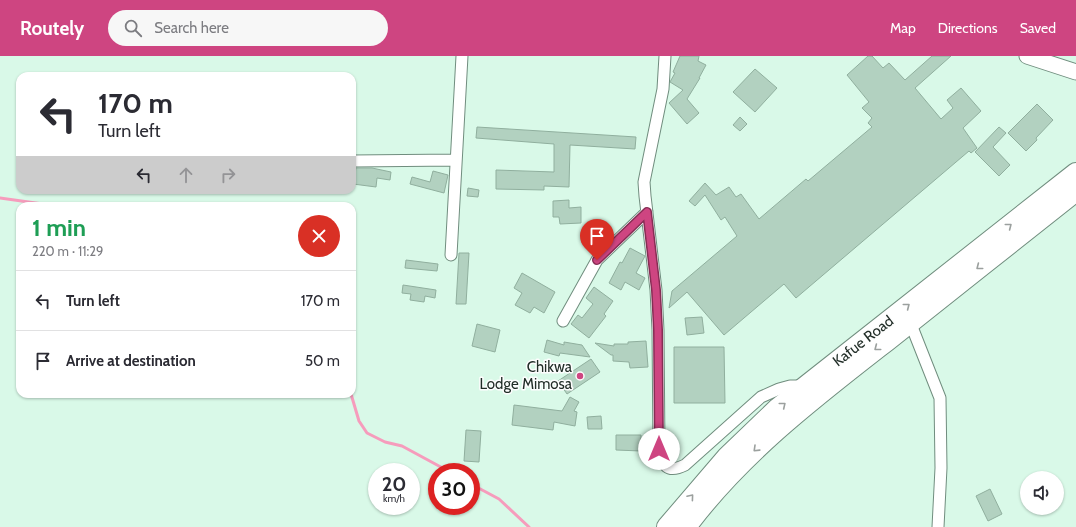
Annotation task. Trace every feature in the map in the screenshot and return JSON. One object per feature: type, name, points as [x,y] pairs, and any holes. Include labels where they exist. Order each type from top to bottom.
[{"type":"highway","name":"Kafue Road","points":[[667,527],[727,457],[778,408],[1076,173]]},
{"type":"highway","name":"Kafue Road","points":[[686,527],[698,511],[733,472],[757,448],[807,404],[1076,191]]},
{"type":"street","points":[[451,255],[462,56]]},
{"type":"street","points":[[666,56],[663,89],[644,182],[656,290],[658,330],[659,449],[662,463],[670,469],[680,468],[761,397],[790,386],[807,386]]},
{"type":"street","points":[[1027,56],[1076,72]]},
{"type":"street","points":[[356,161],[456,160]]},
{"type":"street","points":[[563,321],[597,260],[647,212]]},
{"type":"street","points":[[910,322],[940,398],[941,468],[938,527]]},
{"type":"building","points":[[680,56],[699,56],[698,61],[706,65],[687,99],[699,113],[687,124],[669,103],[683,90],[670,82],[675,73],[673,72]]},
{"type":"building","points":[[868,56],[872,56],[883,68],[889,63],[905,80],[932,56],[951,56],[915,88],[941,119],[953,108],[947,100],[961,88],[981,111],[963,128],[977,148],[971,153],[969,151],[796,298],[784,284],[724,335],[687,292],[669,308],[672,291],[737,236],[725,217],[721,220],[705,195],[695,206],[689,201],[705,183],[716,195],[729,187],[736,197],[741,194],[759,219],[806,179],[808,181],[872,127],[868,123],[872,118],[862,108],[869,102],[847,75]]},
{"type":"building","points":[[755,69],[777,88],[755,112],[733,92]]},
{"type":"building","points":[[1037,104],[1053,120],[1026,151],[1008,133]]},
{"type":"building","points":[[740,117],[747,124],[740,131],[733,125]]},
{"type":"building","points":[[477,127],[636,137],[635,149],[570,145],[569,187],[544,186],[544,190],[496,189],[496,170],[554,172],[554,144],[476,138]]},
{"type":"building","points":[[999,127],[1006,133],[993,147],[1010,165],[999,176],[975,152]]},
{"type":"building","points":[[356,168],[372,168],[391,172],[390,180],[377,178],[376,187],[356,184]]},
{"type":"building","points":[[433,171],[448,175],[444,193],[410,184],[412,177],[430,182]]},
{"type":"building","points":[[468,188],[479,190],[478,197],[467,196]]},
{"type":"building","points":[[569,200],[569,208],[581,207],[581,223],[560,224],[559,217],[553,217],[553,201]]},
{"type":"building","points":[[630,248],[645,256],[636,273],[645,278],[639,290],[625,282],[621,290],[609,283],[620,262],[622,263]]},
{"type":"building","points":[[459,253],[469,253],[466,304],[456,304]]},
{"type":"building","points":[[406,260],[438,264],[437,271],[405,268]]},
{"type":"building","points":[[522,273],[555,292],[544,313],[534,307],[530,313],[515,305],[522,293],[514,288]]},
{"type":"building","points":[[403,285],[436,290],[435,298],[425,296],[424,302],[410,300],[411,294],[402,293]]},
{"type":"building","points":[[594,287],[613,301],[604,314],[606,316],[589,338],[571,324],[578,315],[582,318],[593,304],[586,298]]},
{"type":"building","points":[[702,317],[704,333],[687,335],[685,318]]},
{"type":"building","points":[[477,324],[500,330],[495,352],[472,346]]},
{"type":"building","points":[[547,340],[564,345],[564,342],[582,345],[590,357],[560,353],[559,356],[544,352]]},
{"type":"building","points":[[646,341],[648,367],[630,368],[629,362],[613,361],[613,355],[595,343],[614,346],[614,344],[628,344],[628,342]]},
{"type":"building","points":[[674,347],[724,347],[725,403],[674,403]]},
{"type":"building","points":[[591,359],[600,372],[567,394],[558,381]]},
{"type":"building","points":[[570,397],[579,402],[574,411],[577,412],[575,426],[554,422],[553,430],[512,425],[514,405],[562,411]]},
{"type":"building","points":[[601,416],[602,429],[588,429],[587,417]]},
{"type":"building","points":[[466,430],[481,431],[479,462],[464,461]]},
{"type":"building","points":[[616,435],[641,435],[641,451],[616,450]]},
{"type":"building","points":[[990,489],[1002,514],[988,521],[976,496]]},
{"type":"waterway","points":[[0,198],[28,202]]},
{"type":"waterway","points":[[352,398],[359,421],[367,433],[385,442],[402,446],[433,463]]},
{"type":"waterway","points":[[480,489],[499,499],[529,527]]},
{"type":"place","name":"Chikwa Lodge Mimosa","points":[[580,376]]},
{"type":"route","points":[[597,260],[647,212],[656,290],[659,368],[659,449]]}]
